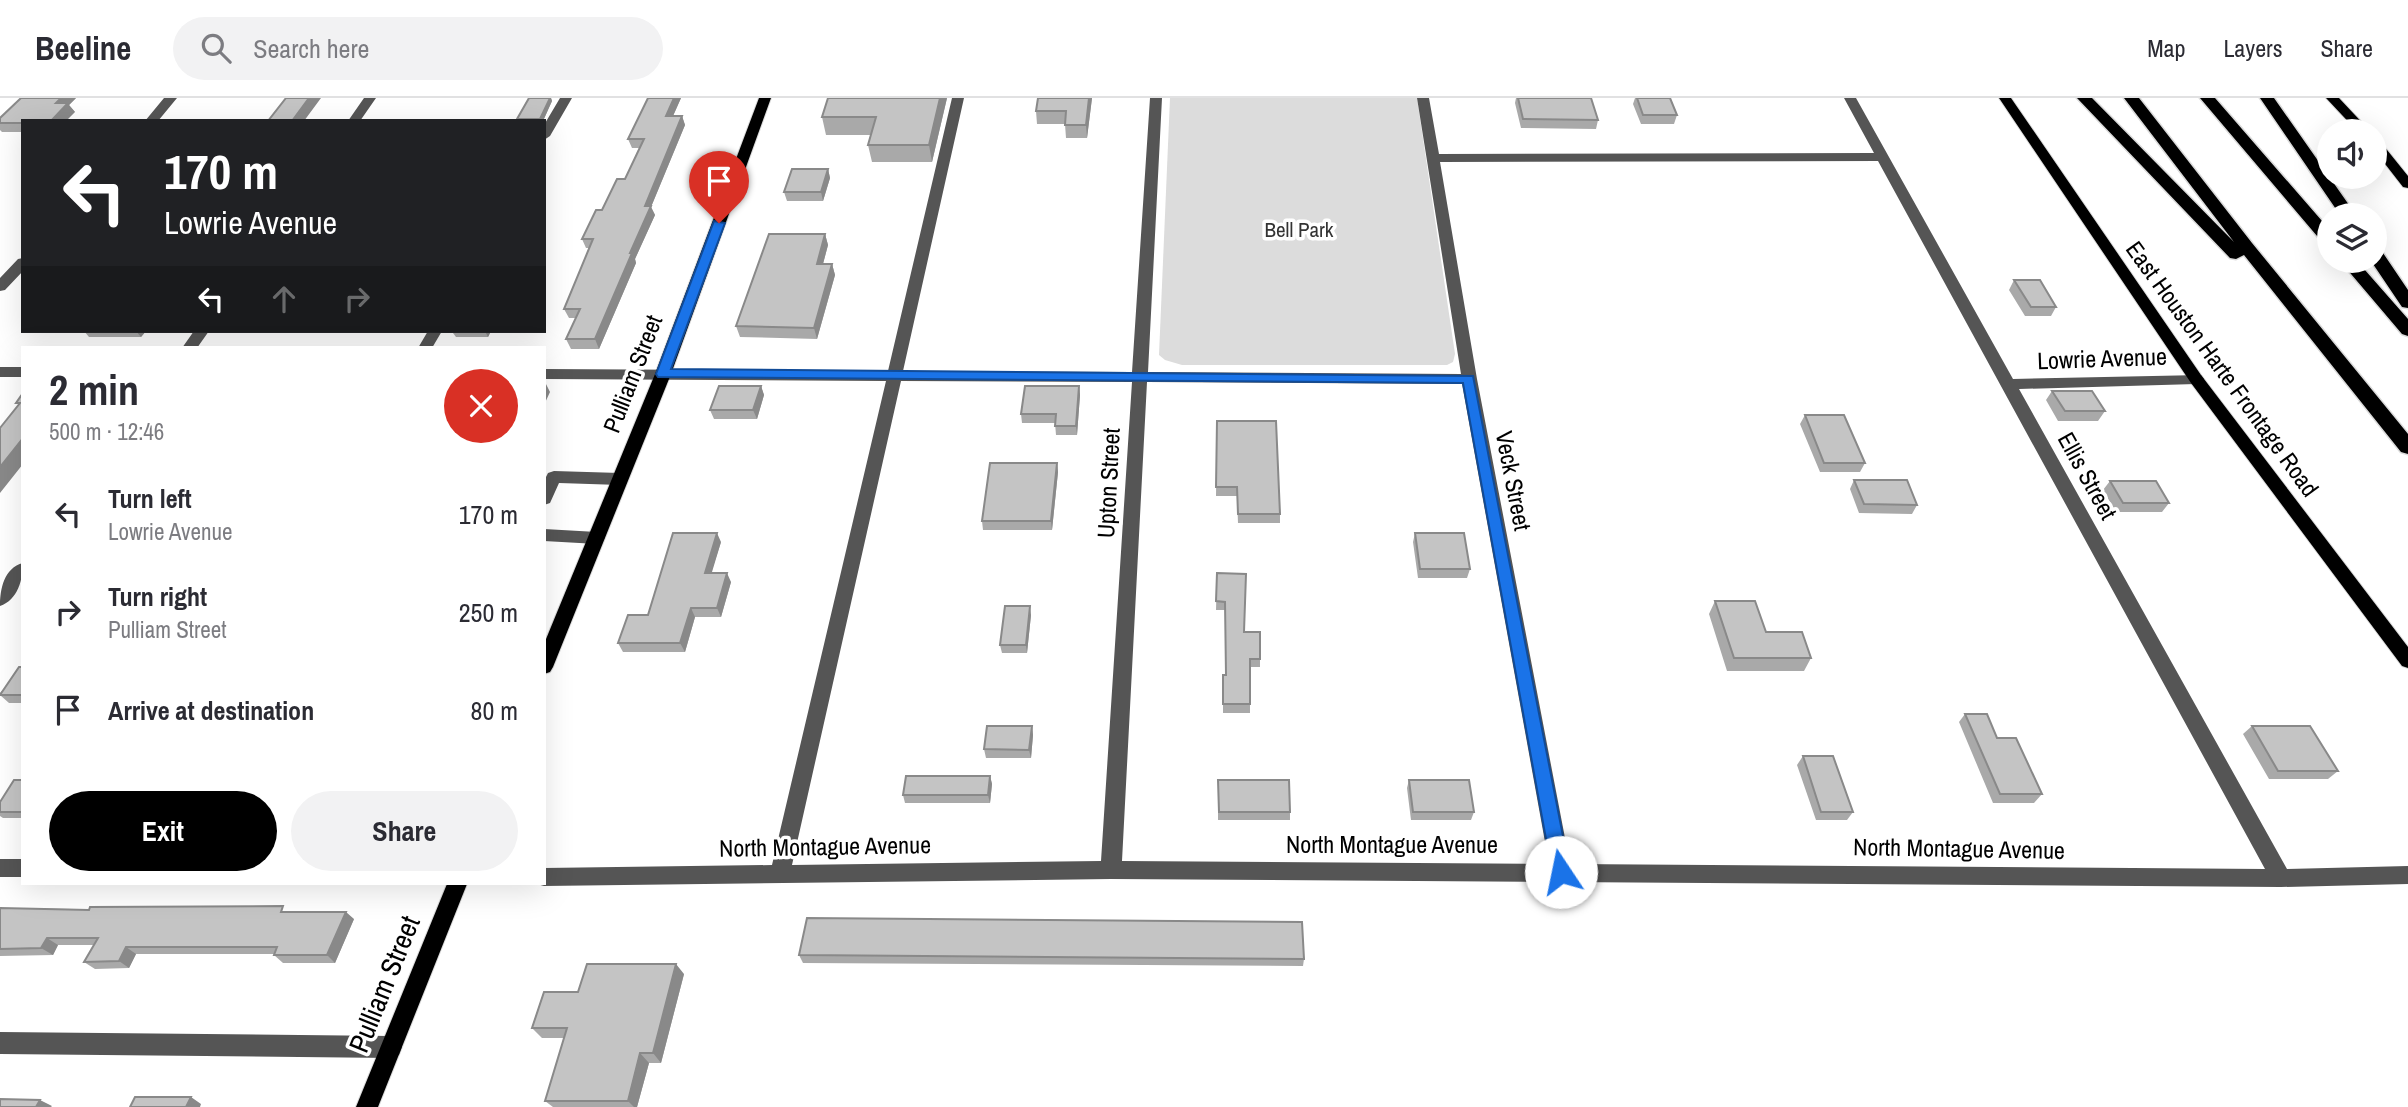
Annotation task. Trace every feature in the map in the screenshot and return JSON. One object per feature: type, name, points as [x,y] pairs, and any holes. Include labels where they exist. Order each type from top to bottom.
[{"type":"highway","points":[[2084,98],[2333,353]]},
{"type":"highway","points":[[2131,98],[2246,247],[2408,447]]},
{"type":"highway","points":[[2207,98],[2317,225]]},
{"type":"highway","points":[[2267,98],[2340,203]]},
{"type":"highway","points":[[2387,272],[2408,303]]},
{"type":"highway","points":[[2358,273],[2408,330]]},
{"type":"main road","name":"Pulliam Street","points":[[546,662],[663,374],[765,98]]},
{"type":"main road","name":"East Houston Harte Frontage Road","points":[[2005,98],[2196,379],[2408,661]]},
{"type":"main road","points":[[2332,98],[2352,119]]},
{"type":"main road","points":[[2387,158],[2408,184]]},
{"type":"main road","name":"Pulliam Street","points":[[367,1107],[457,885]]},
{"type":"street","points":[[153,119],[171,98]]},
{"type":"street","points":[[355,119],[370,98]]},
{"type":"street","points":[[546,133],[566,98]]},
{"type":"street","points":[[780,874],[958,98]]},
{"type":"street","name":"Upton Street","points":[[1111,870],[1156,98]]},
{"type":"street","name":"Veck Street","points":[[1423,98],[1469,379],[1561,872]]},
{"type":"street","name":"Ellis Street","points":[[1850,98],[2281,878]]},
{"type":"street","points":[[1433,158],[1883,157]]},
{"type":"street","points":[[0,287],[21,264]]},
{"type":"street","points":[[0,372],[21,372]]},
{"type":"street","points":[[546,373],[1469,379]]},
{"type":"street","name":"Lowrie Avenue","points":[[2008,384],[2196,379]]},
{"type":"street","points":[[546,495],[554,477],[620,479]]},
{"type":"street","points":[[546,536],[597,538]]},
{"type":"street","points":[[0,599],[21,572]]},
{"type":"street","points":[[0,867],[21,868]]},
{"type":"street","name":"North Montague Avenue","points":[[546,877],[1111,870],[2281,878],[2408,875]]},
{"type":"street","points":[[0,1043],[391,1047]]},
{"type":"green space","name":"Bell Park","points":[[1170,98],[1417,98],[1455,354],[1453,362],[1447,365],[1182,365],[1165,360],[1159,355]]},
{"type":"building","points":[[21,98],[61,98],[56,103],[68,103],[53,119],[21,119],[21,123],[0,123],[0,118]]},
{"type":"building","points":[[286,98],[309,98],[293,119],[270,119]]},
{"type":"building","points":[[529,98],[550,98],[540,119],[517,119]]},
{"type":"building","points":[[648,98],[674,98],[666,116],[682,116],[645,206],[651,206],[595,339],[566,339],[580,309],[564,309],[593,239],[582,239],[596,210],[602,210],[617,179],[625,179],[644,139],[628,139]]},
{"type":"building","points":[[828,98],[940,98],[929,145],[868,145],[876,117],[822,117]]},
{"type":"building","points":[[1038,98],[1089,98],[1086,125],[1065,125],[1066,111],[1036,111]]},
{"type":"building","points":[[1518,98],[1591,98],[1598,120],[1523,119]]},
{"type":"building","points":[[1637,98],[1670,98],[1677,115],[1643,115]]},
{"type":"building","points":[[792,169],[828,169],[821,192],[784,192]]},
{"type":"building","points":[[769,234],[825,234],[817,264],[832,264],[814,328],[736,326]]},
{"type":"building","points":[[2014,280],[2040,280],[2056,307],[2031,307]]},
{"type":"building","points":[[719,386],[761,386],[753,410],[710,410]]},
{"type":"building","points":[[1025,386],[1079,386],[1076,426],[1055,426],[1056,414],[1021,414]]},
{"type":"building","points":[[2052,391],[2092,391],[2105,411],[2065,411]]},
{"type":"building","points":[[21,396],[21,441],[0,467],[0,428],[20,403],[16,403]]},
{"type":"building","points":[[1805,415],[1844,415],[1865,463],[1824,463]]},
{"type":"building","points":[[1217,421],[1276,421],[1280,514],[1238,514],[1237,487],[1216,487]]},
{"type":"building","points":[[990,463],[1057,463],[1051,521],[982,521]]},
{"type":"building","points":[[1854,480],[1907,480],[1917,505],[1864,504]]},
{"type":"building","points":[[2110,481],[2156,481],[2169,503],[2123,503]]},
{"type":"building","points":[[673,533],[717,533],[705,573],[727,573],[717,608],[691,608],[680,643],[618,643],[628,615],[648,615]]},
{"type":"building","points":[[1415,533],[1464,533],[1470,569],[1420,569]]},
{"type":"building","points":[[1217,573],[1246,574],[1244,632],[1260,632],[1260,659],[1250,659],[1250,704],[1223,704],[1223,675],[1226,675],[1225,602],[1216,601]]},
{"type":"building","points":[[1715,601],[1755,601],[1766,632],[1802,632],[1811,658],[1734,658]]},
{"type":"building","points":[[1005,606],[1030,606],[1026,645],[1000,645]]},
{"type":"building","points":[[19,667],[21,667],[21,695],[0,695]]},
{"type":"building","points":[[1965,714],[1987,714],[1997,738],[2016,738],[2042,794],[2000,794]]},
{"type":"building","points":[[987,726],[1032,726],[1029,750],[984,749]]},
{"type":"building","points":[[2252,726],[2310,726],[2338,771],[2278,771]]},
{"type":"building","points":[[1803,756],[1833,756],[1853,812],[1821,812]]},
{"type":"building","points":[[906,776],[990,776],[988,795],[903,795]]},
{"type":"building","points":[[14,780],[21,780],[21,812],[0,812],[0,802]]},
{"type":"building","points":[[1218,780],[1289,780],[1290,812],[1219,812]]},
{"type":"building","points":[[1409,780],[1469,780],[1474,812],[1413,812]]},
{"type":"building","points":[[283,906],[281,912],[346,912],[327,955],[274,955],[277,947],[126,947],[119,961],[84,962],[98,938],[47,938],[41,948],[0,949],[0,908],[89,910],[90,907]]},
{"type":"building","points":[[807,918],[1302,922],[1304,959],[799,955]]},
{"type":"building","points":[[587,964],[676,964],[653,1053],[640,1053],[628,1101],[545,1101],[567,1028],[532,1028],[544,992],[578,992]]},
{"type":"building","points":[[135,1097],[191,1097],[186,1107],[130,1107]]},
{"type":"building","points":[[0,1099],[40,1100],[36,1107],[0,1107]]},
{"type":"route","points":[[719,223],[663,374],[1469,379],[1561,872]]}]
